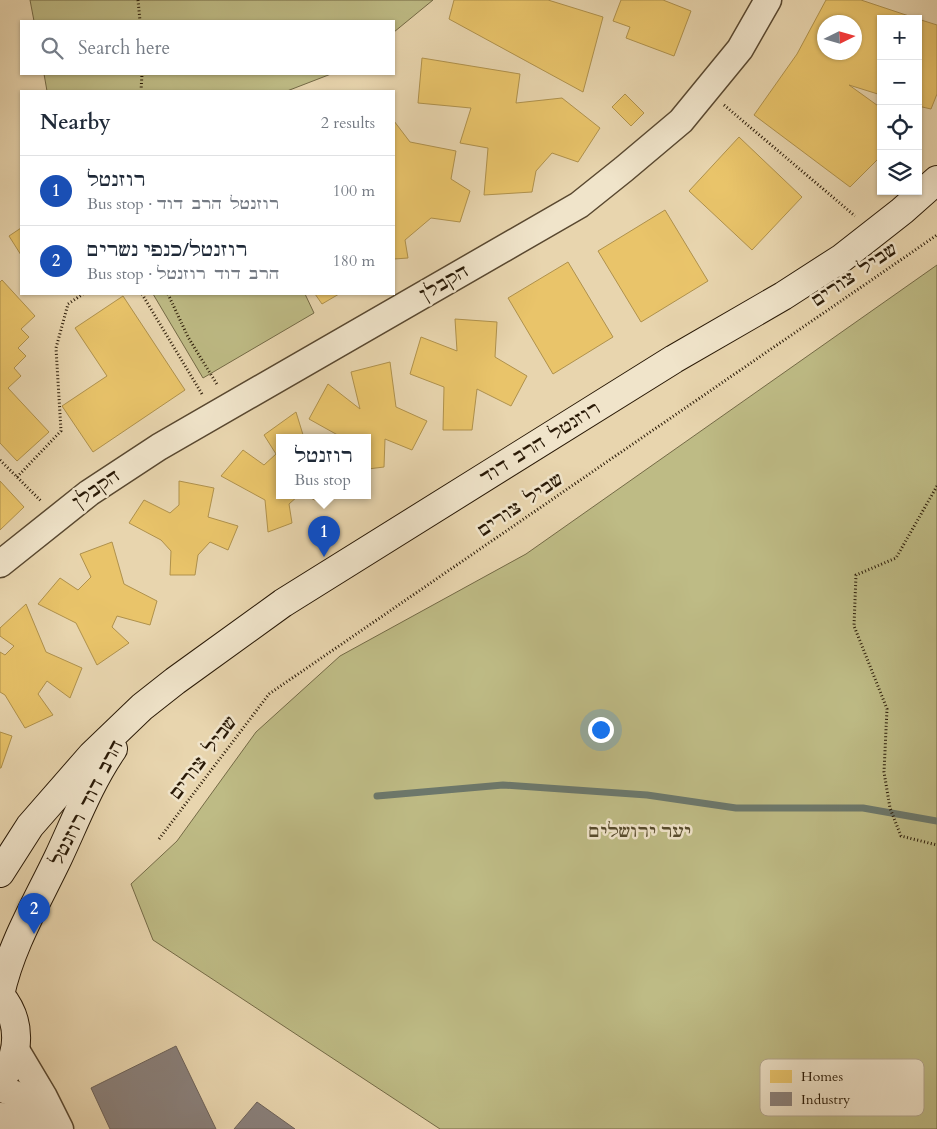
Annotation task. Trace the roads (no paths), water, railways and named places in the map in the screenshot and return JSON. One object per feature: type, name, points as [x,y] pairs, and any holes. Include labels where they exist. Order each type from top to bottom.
[{"type":"street","name":"הקבלן","points":[[0,564],[89,493],[159,447],[579,205],[681,121],[740,49],[768,0]]},
{"type":"street","name":"רוזנטל הרב דוד","points":[[142,706],[283,603],[674,359],[783,296],[842,258],[902,211],[937,180]]},
{"type":"street","name":"הרב דוד רוזנטל","points":[[0,873],[30,826],[58,793],[92,755],[142,706]]},
{"type":"street","name":"הרב דוד רוזנטל","points":[[0,995],[8,965],[89,791],[109,755],[142,706]]},
{"type":"street","points":[[0,995],[10,1009],[16,1029],[16,1050],[8,1070],[0,1081]]},
{"type":"street","points":[[16,1050],[41,1090],[60,1129]]},
{"type":"street","points":[[0,1089],[9,1091],[26,1101],[50,1129]]},
{"type":"street","points":[[0,1117],[25,1118],[50,1129]]},
{"type":"waterway","points":[[377,796],[503,785],[647,795],[736,808],[863,808],[937,821]]},
{"type":"place","name":"רוזנטל","points":[[324,557]]},
{"type":"place","name":"רוזנטל/כנפי נשרים","points":[[34,934]]},
{"type":"park label","name":"יער ירושלים","points":[[640,831]]}]
